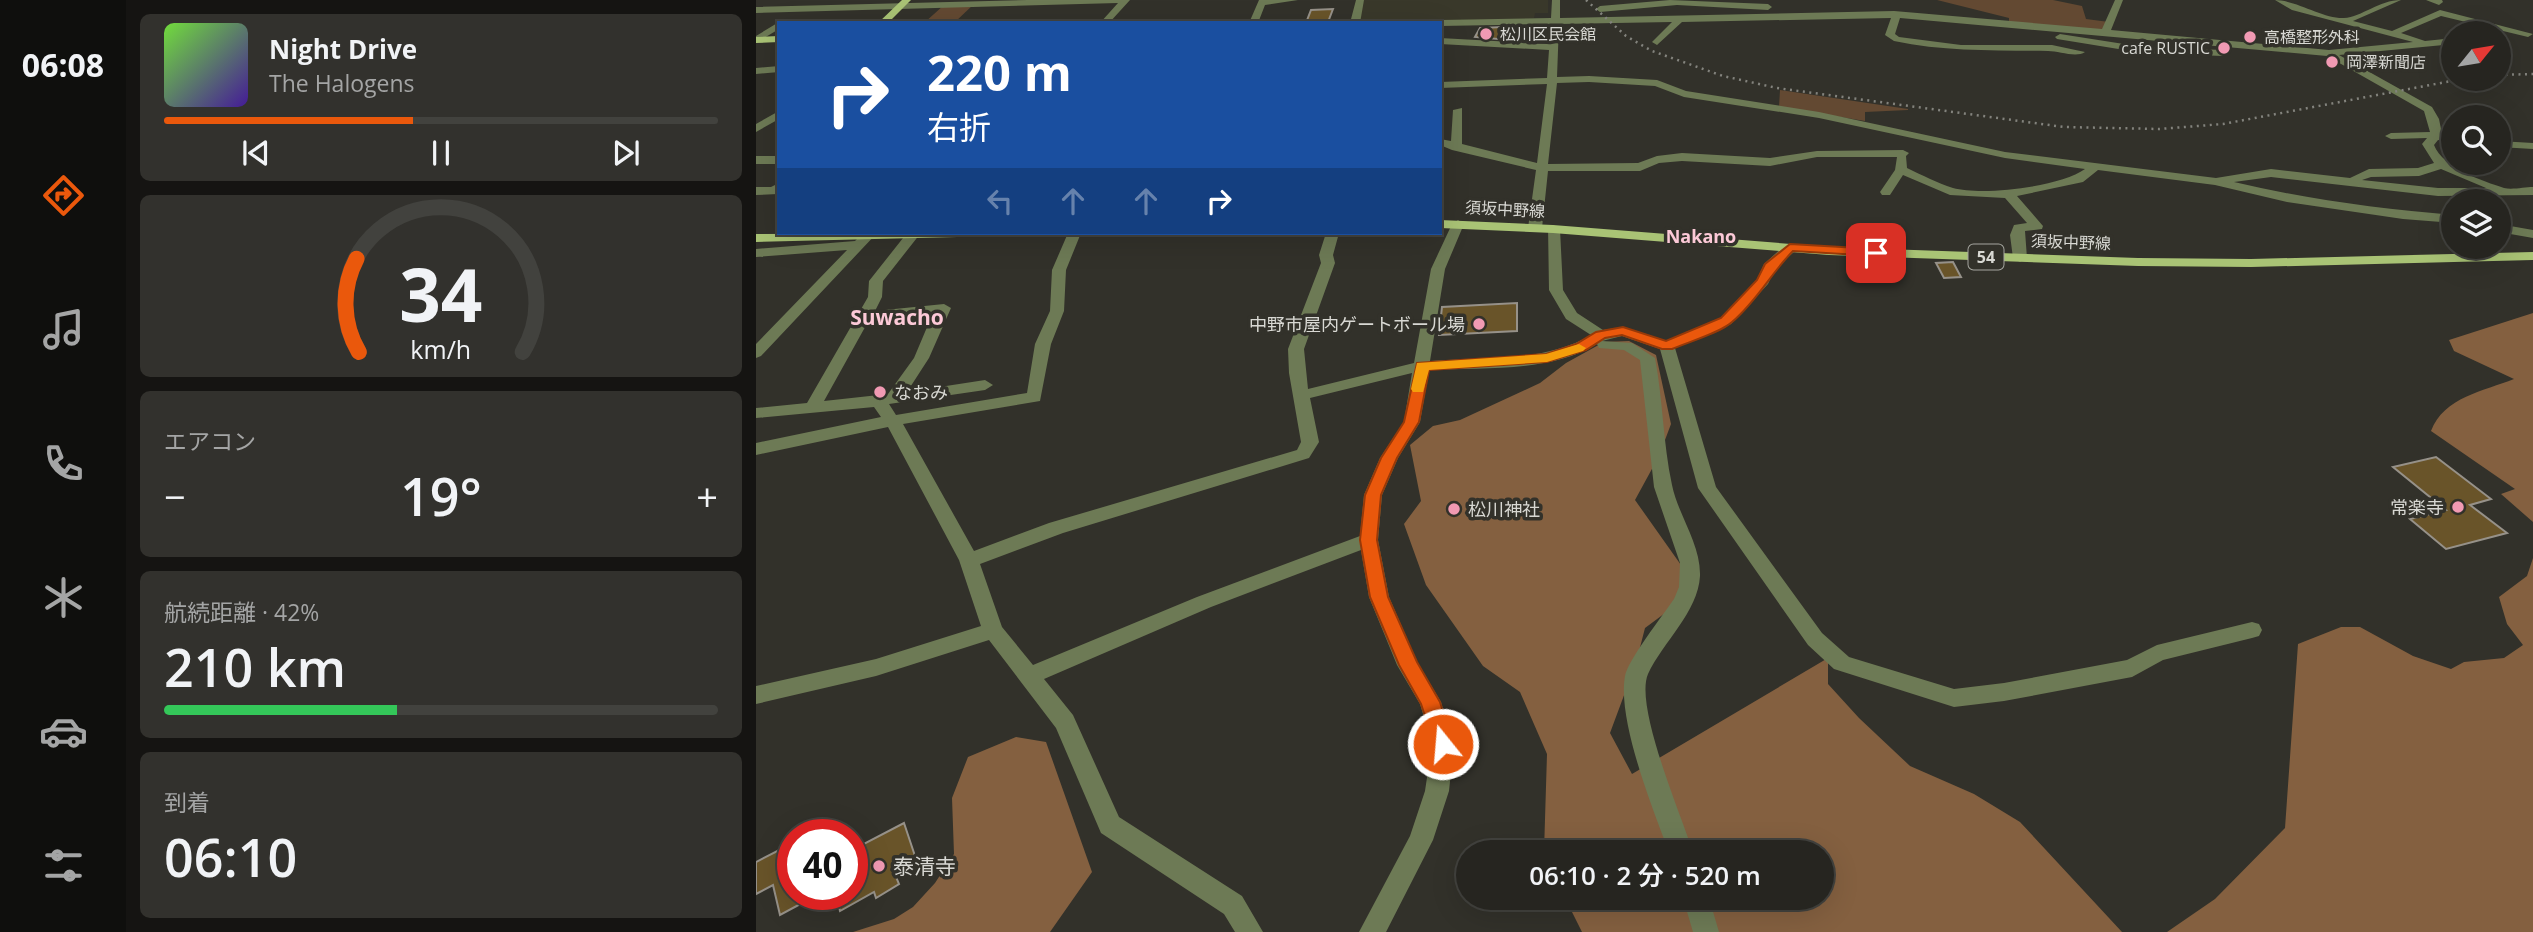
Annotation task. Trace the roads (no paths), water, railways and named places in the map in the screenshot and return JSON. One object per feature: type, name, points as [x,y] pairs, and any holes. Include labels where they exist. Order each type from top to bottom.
[{"type":"main road","points":[[884,21],[904,3]]},
{"type":"main road","points":[[756,40],[777,39]]},
{"type":"main road","name":"須坂中野線","points":[[1449,224],[1790,247],[2020,258],[2251,263],[2533,256]]},
{"type":"main road","points":[[756,238],[865,238],[902,235]]},
{"type":"street","points":[[836,8],[847,0]]},
{"type":"street","points":[[756,10],[904,3],[1126,0]]},
{"type":"street","points":[[1106,21],[1126,0]]},
{"type":"street","points":[[1254,21],[1262,2],[1294,0]]},
{"type":"street","points":[[1355,21],[1360,0]]},
{"type":"street","points":[[1535,228],[1552,81],[1556,0]]},
{"type":"street","points":[[2106,31],[2119,0]]},
{"type":"street","points":[[2279,0],[2295,8],[2430,44]]},
{"type":"street","points":[[2347,20],[2397,0]]},
{"type":"street","points":[[1600,9],[1675,1],[1768,7],[1825,16]]},
{"type":"street","points":[[1933,5],[1970,19]]},
{"type":"street","points":[[784,21],[802,9]]},
{"type":"street","points":[[2394,33],[2440,13],[2530,34]]},
{"type":"street","points":[[1442,23],[1894,15],[2009,22],[2329,53],[2441,43]]},
{"type":"street","points":[[1894,15],[1896,21],[1890,35],[1910,41],[1961,48],[2052,48],[2086,53],[2105,53],[2120,47]]},
{"type":"street","points":[[1657,42],[1680,19]]},
{"type":"street","points":[[2009,22],[2039,32],[2120,47],[2201,53],[2303,54],[2302,50]]},
{"type":"street","points":[[756,40],[777,26]]},
{"type":"street","points":[[2511,36],[2530,34]]},
{"type":"street","points":[[1442,41],[1554,47]]},
{"type":"street","points":[[2329,53],[2428,109],[2434,116],[2436,136]]},
{"type":"street","points":[[756,71],[777,69]]},
{"type":"street","points":[[1442,85],[1589,79],[1657,83],[1684,94],[1819,115],[2005,155],[2215,181],[2287,198],[2441,218]]},
{"type":"street","points":[[1458,110],[1446,145],[1540,167],[1640,167],[1657,160],[1682,157],[1770,162],[1817,155],[1903,153]]},
{"type":"street","points":[[756,115],[777,114]]},
{"type":"street","points":[[756,129],[777,115]]},
{"type":"street","points":[[1886,192],[1901,170],[1904,133]]},
{"type":"street","points":[[2391,136],[2422,134],[2441,137]]},
{"type":"street","points":[[2347,181],[2369,173],[2419,172],[2441,164],[2430,154],[2428,144],[2436,136]]},
{"type":"street","points":[[2511,145],[2533,146]]},
{"type":"street","points":[[756,160],[777,160]]},
{"type":"street","points":[[1901,170],[1950,191],[2008,194],[2079,179],[2095,167]]},
{"type":"street","points":[[2215,181],[2271,173],[2441,192]]},
{"type":"street","points":[[2468,175],[2502,189]]},
{"type":"street","points":[[756,191],[777,189]]},
{"type":"street","points":[[2511,190],[2533,191]]},
{"type":"street","points":[[2008,194],[2037,226],[2019,228],[2017,234],[2020,258]]},
{"type":"street","points":[[1372,932],[1422,840],[1437,791],[1443,744],[1430,702],[1408,665],[1379,597],[1369,540],[1373,495],[1389,458],[1412,422],[1438,269],[1449,224]]},
{"type":"street","points":[[1553,229],[1556,289],[1570,316],[1603,340],[1627,345],[1647,358],[1653,389],[1663,487],[1690,563],[1689,587],[1682,602],[1636,675],[1636,699],[1645,751],[1677,840]]},
{"type":"street","points":[[2511,230],[2533,234]]},
{"type":"street","points":[[811,408],[875,297],[876,281],[913,235]]},
{"type":"street","points":[[756,449],[890,421],[1034,397],[1043,344],[1058,311],[1059,270],[1073,235]]},
{"type":"street","points":[[969,559],[1056,528],[1303,454],[1310,442],[1296,349],[1328,263],[1326,255],[1331,235]]},
{"type":"street","points":[[756,253],[865,238]]},
{"type":"street","points":[[756,353],[865,238]]},
{"type":"street","points":[[1302,395],[1422,366],[1547,358],[1623,331],[1667,346],[1726,321],[1763,281],[1769,267],[1790,247]]},
{"type":"street","points":[[864,316],[944,308],[934,323],[931,340],[914,373],[886,400]]},
{"type":"street","points":[[1667,346],[1707,488],[1815,639],[1842,663],[1954,698],[2004,692],[2132,668],[2157,653],[2252,630]]},
{"type":"street","points":[[756,413],[886,400],[985,385]]},
{"type":"street","points":[[886,400],[890,421],[901,433],[969,559],[993,630],[1065,722],[1110,825],[1233,905],[1250,932]]},
{"type":"street","points":[[1028,677],[1204,602],[1369,540]]},
{"type":"street","points":[[756,695],[833,679],[962,642],[993,630]]},
{"type":"street","points":[[1700,910],[1706,932]]},
{"type":"railway","points":[[1586,0],[1626,36],[1652,51],[1723,76],[1777,88],[2064,127],[2159,129],[2223,124],[2441,83]]},
{"type":"railway","points":[[2511,75],[2533,74]]},
{"type":"place","name":"松川区民会館","points":[[1486,34]]},
{"type":"place","name":"高橋整形外科","points":[[2250,37]]},
{"type":"place","name":"cafe RUSTIC","points":[[2224,48]]},
{"type":"place","name":"岡澤新聞店","points":[[2332,62]]},
{"type":"place","name":"中野市屋内ゲートボール場","points":[[1479,324]]},
{"type":"place","name":"なおみ","points":[[880,392]]},
{"type":"place","name":"常楽寺","points":[[2458,507]]},
{"type":"place","name":"松川神社","points":[[1454,509]]},
{"type":"place","name":"泰清寺","points":[[879,866]]},
{"type":"district","name":"Nakano","points":[[1701,236]]},
{"type":"district","name":"Suwacho","points":[[897,317]]}]
